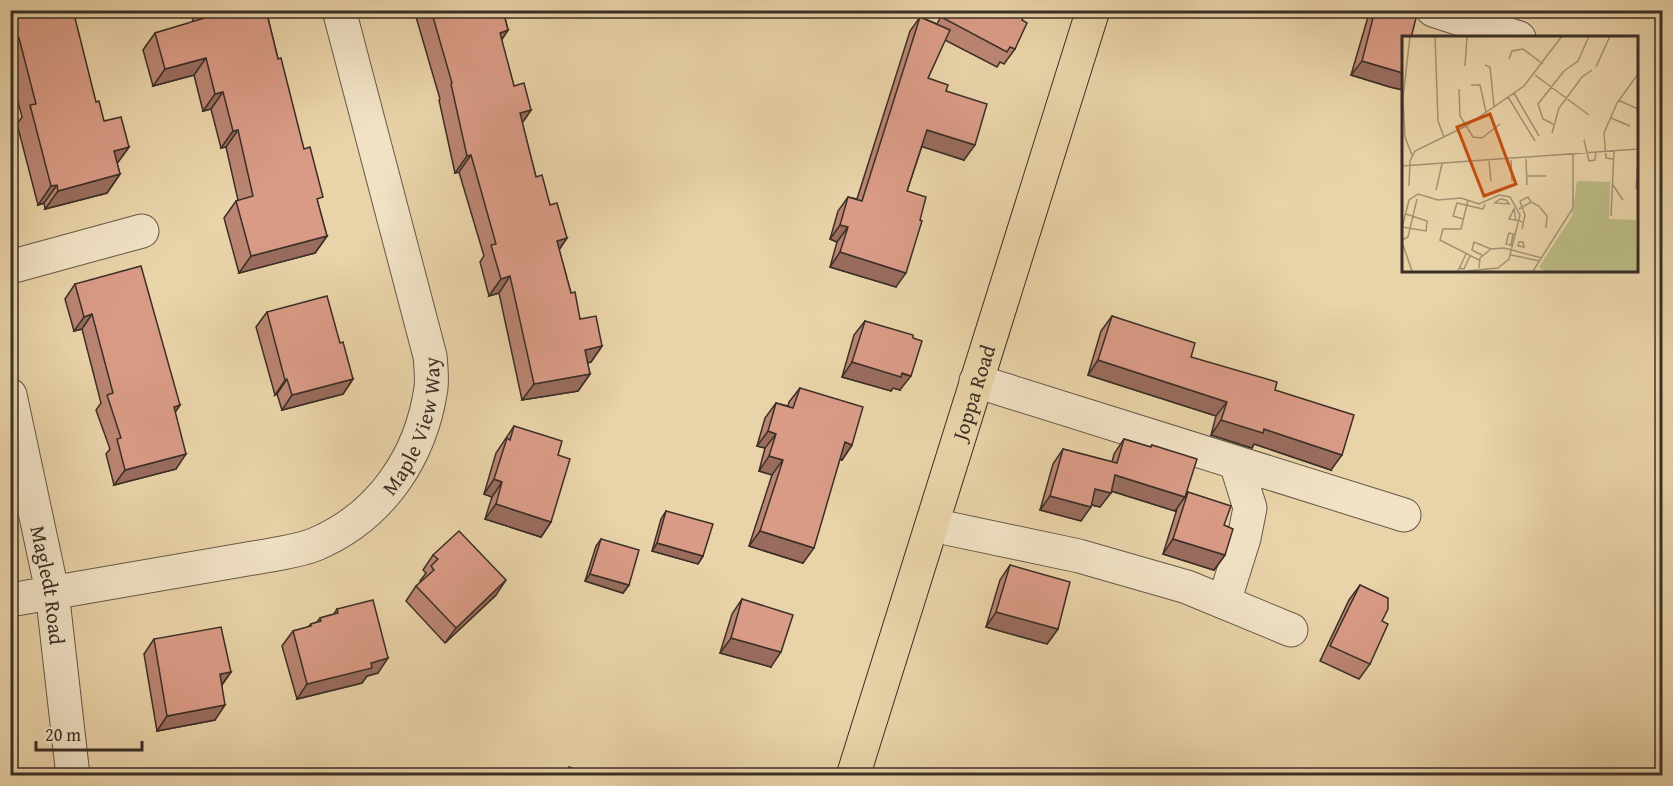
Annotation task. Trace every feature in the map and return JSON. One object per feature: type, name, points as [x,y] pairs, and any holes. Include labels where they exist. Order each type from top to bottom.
[{"type":"main road","name":"Joppa Road","points":[[854,776],[1092,10]]},
{"type":"street","name":"Maple View Way","points":[[10,600],[271,555],[314,545],[340,532],[367,510],[392,486],[411,456],[424,420],[431,386],[430,356],[339,10]]},
{"type":"street","points":[[1432,10],[1513,36]]},
{"type":"street","points":[[10,267],[142,231]]},
{"type":"street","points":[[976,381],[1404,515]]},
{"type":"street","name":"Magledt Road","points":[[10,395],[52,591],[73,776]]},
{"type":"street","points":[[1224,602],[1244,538],[1250,507],[1236,463]]},
{"type":"street","points":[[932,525],[1079,556],[1187,587],[1291,630]]},
{"type":"building","points":[[10,10],[73,10],[96,102],[99,101],[104,121],[121,117],[129,147],[114,151],[120,174],[58,191],[57,185],[51,186],[30,105],[36,104],[19,38],[10,40]]},
{"type":"building","points":[[207,10],[266,10],[278,59],[281,58],[304,149],[310,147],[323,197],[317,199],[327,236],[251,256],[236,201],[253,196],[238,130],[233,131],[223,92],[215,94],[206,58],[165,69],[155,33],[208,17]]},
{"type":"building","points":[[431,10],[503,10],[508,30],[500,33],[514,86],[524,83],[531,110],[520,113],[536,177],[542,175],[550,205],[557,203],[567,238],[557,241],[571,293],[575,292],[580,319],[596,316],[602,346],[585,350],[590,374],[534,384],[510,276],[501,279],[491,245],[496,244],[471,155],[467,156],[452,83]]},
{"type":"building","points":[[947,10],[1014,10],[1024,15],[1022,20],[1027,23],[1015,49],[1010,47],[1007,52],[943,18]]},
{"type":"building","points":[[1375,10],[1418,10],[1412,36],[1402,36],[1402,73],[1362,61]]},
{"type":"building","points":[[920,17],[950,30],[928,78],[948,85],[946,91],[987,104],[975,145],[927,130],[907,191],[926,197],[920,220],[922,221],[906,273],[840,252],[848,227],[840,225],[848,197],[862,201]]},
{"type":"building","points":[[141,266],[180,405],[174,407],[186,454],[125,470],[117,439],[121,438],[107,395],[113,393],[92,314],[84,317],[75,284]]},
{"type":"building","points":[[327,296],[353,379],[292,395],[287,379],[285,380],[267,312]]},
{"type":"building","points":[[1112,316],[1195,343],[1191,357],[1277,382],[1275,390],[1354,415],[1342,455],[1264,429],[1263,433],[1221,420],[1227,402],[1098,360]]},
{"type":"building","points":[[865,321],[913,335],[913,338],[922,341],[911,376],[902,373],[901,377],[852,362]]},
{"type":"building","points":[[800,388],[863,407],[852,445],[845,442],[814,548],[760,531],[783,460],[769,456],[776,434],[768,431],[776,403],[793,408]]},
{"type":"building","points":[[514,426],[562,441],[558,455],[570,459],[551,522],[496,504],[502,482],[494,479],[507,438],[510,440]]},
{"type":"building","points":[[1124,439],[1197,459],[1185,497],[1115,475],[1111,493],[1095,489],[1091,507],[1050,496],[1063,449],[1117,463]]},
{"type":"building","points":[[1188,492],[1231,506],[1224,525],[1233,529],[1225,555],[1173,539]]},
{"type":"building","points":[[666,511],[713,524],[703,556],[657,543]]},
{"type":"building","points":[[459,531],[506,580],[456,628],[416,586],[434,570],[431,566],[438,559],[433,555]]},
{"type":"building","points":[[601,539],[639,550],[629,585],[590,574]]},
{"type":"building","points":[[1010,565],[1070,582],[1058,629],[996,612]]},
{"type":"building","points":[[1360,585],[1388,598],[1388,609],[1382,621],[1388,624],[1370,664],[1330,646]]},
{"type":"building","points":[[742,599],[793,615],[781,652],[731,638]]},
{"type":"building","points":[[373,600],[388,658],[371,663],[372,668],[307,684],[293,631],[311,626],[321,621],[320,618],[338,613],[337,609]]},
{"type":"building","points":[[221,627],[231,672],[220,674],[225,705],[167,716],[154,639]]},
{"type":"building","points":[[569,767],[594,776],[566,776]]},
{"type":"building","points":[[958,771],[973,776],[957,776]]}]
